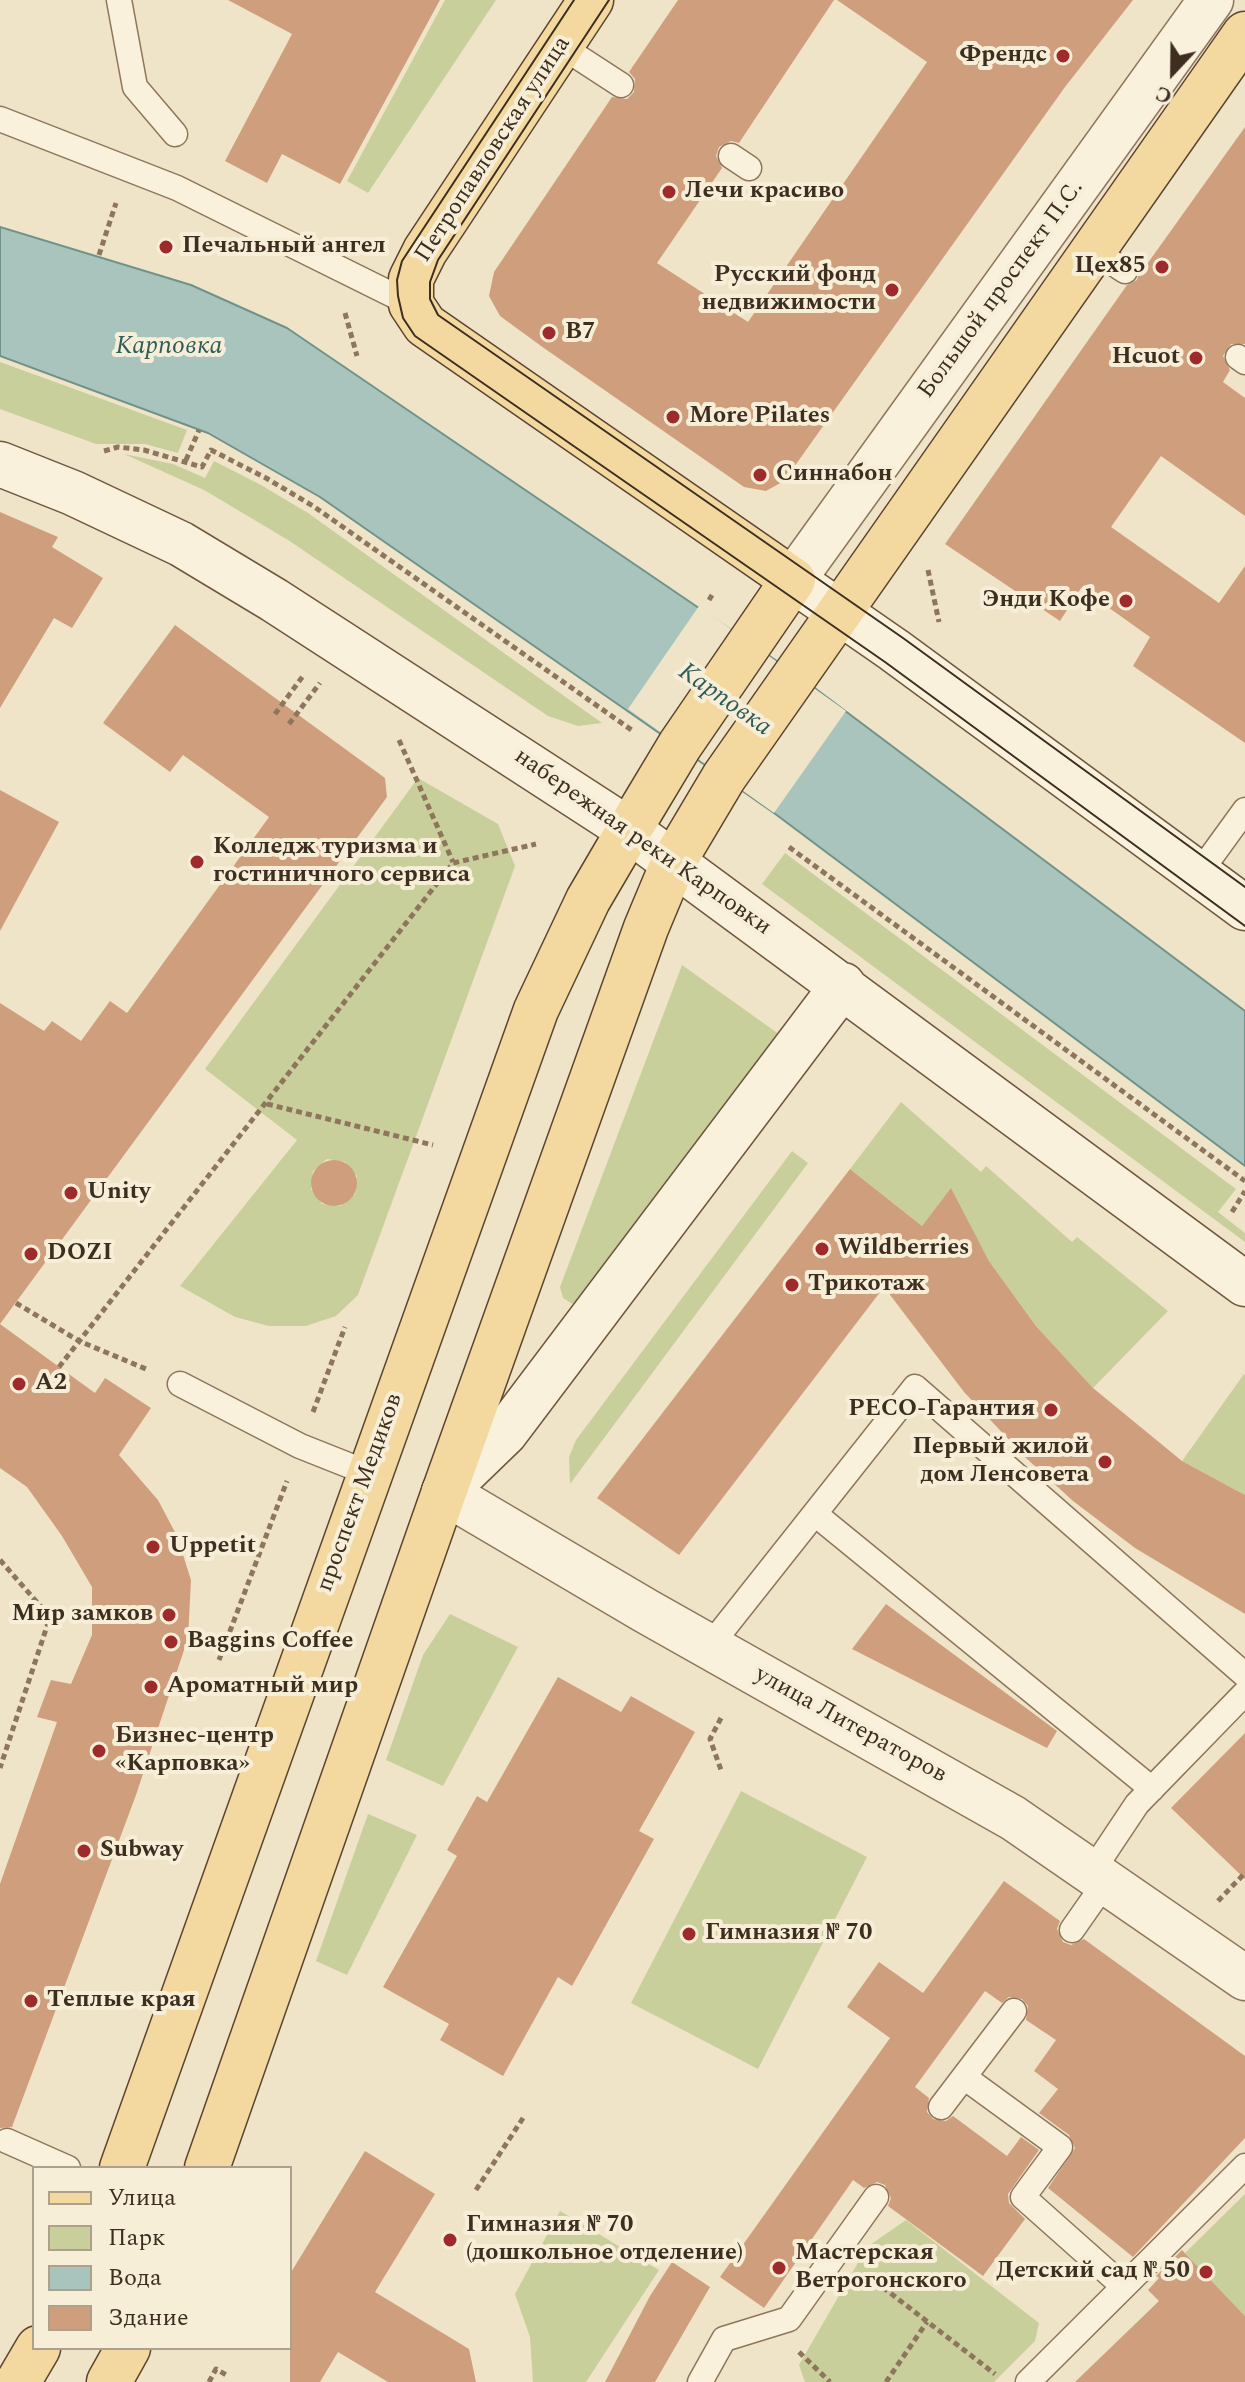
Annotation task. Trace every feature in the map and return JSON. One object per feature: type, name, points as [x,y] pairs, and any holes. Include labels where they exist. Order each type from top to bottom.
[{"type":"main road","name":"Петропавловская улица","points":[[411,304],[411,279],[425,251],[591,0]]},
{"type":"main road","name":"Большой проспект П.С.","points":[[674,861],[724,777],[839,612],[1109,260],[1245,34]]},
{"type":"main road","points":[[411,304],[425,325],[793,580]]},
{"type":"main road","name":"проспект Медиков","points":[[123,2166],[536,1010],[588,900],[629,830],[680,745],[793,580]]},
{"type":"main road","points":[[208,2166],[444,1492],[646,928],[674,861]]},
{"type":"main road","points":[[18,2382],[37,2350]]},
{"type":"main road","points":[[109,2382],[127,2350]]},
{"type":"street","name":"Большой проспект П.С.","points":[[793,580],[1211,0]]},
{"type":"street","name":"набережная реки Карповки","points":[[0,464],[73,493],[181,544],[274,600],[629,830],[1245,1284]]},
{"type":"street","points":[[793,580],[1200,872],[1245,908]]},
{"type":"street","points":[[444,1492],[505,1433],[843,985]]},
{"type":"street","name":"улица Литераторов","points":[[444,1492],[709,1647],[1013,1818],[1100,1875],[1245,1978]]},
{"type":"lane","points":[[119,0],[135,87],[175,134]]},
{"type":"lane","points":[[561,46],[621,85]]},
{"type":"lane","points":[[0,119],[177,188],[411,304]]},
{"type":"lane","points":[[1200,872],[1245,810]]},
{"type":"lane","points":[[180,1384],[300,1446],[368,1473]]},
{"type":"lane","points":[[709,1647],[915,1387],[1245,1675]]},
{"type":"lane","points":[[815,1514],[1152,1789]]},
{"type":"lane","points":[[1072,1930],[1137,1804],[1245,1693]]},
{"type":"lane","points":[[941,2107],[1014,2011]]},
{"type":"lane","points":[[964,2077],[1060,2147],[1023,2197],[1100,2262],[1123,2286]]},
{"type":"lane","points":[[7,2141],[63,2166]]},
{"type":"lane","points":[[1028,2382],[1245,2166]]},
{"type":"lane","points":[[700,2382],[724,2339],[789,2319],[876,2197]]},
{"type":"path","points":[[99,255],[117,201]]},
{"type":"path","points":[[186,460],[199,430]]},
{"type":"path","points":[[104,451],[118,447],[144,450],[202,467],[211,450],[278,485],[637,734]]},
{"type":"path","points":[[926,561],[942,635]]},
{"type":"path","points":[[275,714],[306,671]]},
{"type":"path","points":[[289,724],[322,681]]},
{"type":"path","points":[[394,728],[453,863]]},
{"type":"path","points":[[59,1367],[453,863],[536,844]]},
{"type":"path","points":[[789,847],[1245,1181]]},
{"type":"path","points":[[266,1104],[433,1145]]},
{"type":"path","points":[[1238,1216],[1230,1211],[1245,1191]]},
{"type":"path","points":[[16,1303],[79,1341],[180,1384]]},
{"type":"path","points":[[219,1660],[345,1327]]},
{"type":"path","points":[[0,1560],[50,1617],[0,1768]]},
{"type":"path","points":[[721,1718],[710,1739],[721,1770]]},
{"type":"path","points":[[1216,1902],[1245,1873]]},
{"type":"path","points":[[476,2190],[525,2115]]},
{"type":"path","points":[[837,2252],[1005,2382]]},
{"type":"path","points":[[886,2382],[927,2322]]},
{"type":"path","points":[[209,2382],[216,2369],[228,2376]]},
{"type":"green space","points":[[445,0],[496,0],[368,193],[347,181]]},
{"type":"green space","points":[[0,362],[187,430],[178,453],[145,444],[96,444],[0,409]]},
{"type":"green space","points":[[124,454],[173,464],[205,478],[214,461],[261,485],[308,513],[602,723],[578,726],[548,716],[288,540],[204,490]]},
{"type":"green space","points":[[418,778],[498,824],[515,866],[358,1295],[336,1316],[306,1326],[269,1326],[235,1317],[180,1286],[297,1140],[205,1069]],"holes":[[[327,1159],[345,1162],[357,1176],[355,1194],[340,1206],[322,1204],[311,1189],[313,1171]]]},
{"type":"green space","points":[[785,853],[1236,1189],[1218,1212],[1245,1233],[1245,1242],[762,884]]},
{"type":"green space","points":[[682,965],[783,1037],[586,1302],[574,1305],[563,1298],[560,1287]]},
{"type":"green space","points":[[901,1102],[981,1172],[986,1166],[1072,1242],[1077,1237],[1168,1311],[1093,1388],[1036,1326],[989,1261],[951,1189],[922,1226],[850,1169]]},
{"type":"green space","points":[[792,1151],[808,1163],[570,1484],[569,1457],[576,1440]]},
{"type":"green space","points":[[1245,1375],[1245,1495],[1182,1461]]},
{"type":"green space","points":[[450,1614],[518,1647],[443,1786],[386,1760],[423,1655]]},
{"type":"green space","points":[[741,1791],[867,1857],[758,2069],[631,2003]]},
{"type":"green space","points":[[368,1814],[417,1835],[347,1975],[316,1961]]},
{"type":"green space","points":[[1245,2194],[1245,2316],[1185,2253]]},
{"type":"green space","points":[[560,2211],[659,2270],[586,2382],[533,2382],[530,2337],[515,2294]]},
{"type":"green space","points":[[906,2220],[1039,2323],[1035,2341],[994,2382],[805,2382],[799,2365],[867,2247]]},
{"type":"water","name":"Карповка","points":[[0,227],[191,285],[287,328],[796,674],[1245,1011],[1245,1166],[774,813],[320,497],[208,433],[0,356]]},
{"type":"pier","points":[[699,606],[846,711],[774,813],[628,709]]},
{"type":"building","points":[[228,0],[440,0],[340,184],[282,154],[267,183],[225,161],[292,34]]},
{"type":"building","points":[[678,0],[834,0],[739,143],[731,141],[719,147],[716,156],[722,168],[657,263],[748,322],[927,62],[837,0],[1133,0],[1065,87],[784,481],[766,491],[744,487],[541,346],[500,316],[489,296],[494,272],[612,97],[627,99],[634,92],[635,79],[629,72]]},
{"type":"building","points":[[1245,127],[1245,344],[1231,344],[1223,356],[1230,370],[1223,382],[1245,398],[1245,516],[1161,456],[1111,527],[1219,603],[1245,566],[1245,743],[1133,666],[1150,637],[1081,588],[1060,621],[945,544],[1127,285],[1137,280],[1141,265],[1145,267]]},
{"type":"building","points":[[0,512],[58,537],[52,547],[103,578],[72,628],[54,618],[0,708]]},
{"type":"building","points":[[175,625],[385,778],[387,797],[0,1324],[0,1003],[44,1031],[52,1021],[81,1041],[110,1001],[127,1013],[269,817],[183,755],[170,772],[103,723]]},
{"type":"building","points":[[0,790],[59,822],[0,931]]},
{"type":"building","points":[[334,1160],[350,1167],[357,1183],[350,1199],[334,1206],[318,1199],[311,1183],[318,1167]]},
{"type":"building","points":[[850,1169],[922,1226],[951,1188],[989,1261],[1036,1326],[1093,1388],[1182,1461],[1245,1495],[1245,1614],[1135,1548],[1073,1501],[1026,1458],[964,1392],[884,1287],[679,1555],[597,1498]]},
{"type":"building","name":"Бизнес-центр «Карповка»","points":[[0,1324],[95,1393],[105,1378],[151,1408],[119,1455],[158,1500],[177,1536],[191,1580],[188,1638],[136,1795],[12,2127],[0,2128],[0,1884],[57,1722],[37,1717],[51,1680],[71,1684],[92,1635],[92,1587],[62,1536],[27,1487],[0,1468]]},
{"type":"building","points":[[886,1604],[1057,1731],[1047,1748],[852,1649]]},
{"type":"building","points":[[558,1677],[621,1712],[631,1696],[695,1732],[639,1831],[654,1839],[572,1986],[558,1977],[503,2076],[440,2040],[449,2024],[383,1987],[457,1856],[447,1850],[477,1796],[487,1802]]},
{"type":"building","points":[[1245,1733],[1245,1879],[1171,1808]]},
{"type":"building","points":[[1004,1881],[1060,1921],[1057,1929],[1063,1942],[1071,1945],[1084,1939],[1245,2056],[1245,2138],[1133,2257],[1048,2188],[1075,2148],[1069,2135],[1039,2113],[1058,2089],[1034,2071],[1056,2040],[1026,2020],[1028,2006],[1022,1999],[1009,1997],[1002,2003],[985,1991],[915,2087],[929,2098],[927,2112],[933,2119],[946,2121],[953,2116],[1007,2156],[1021,2137],[1039,2150],[1008,2194],[1009,2203],[1025,2219],[983,2276],[888,2206],[891,2198],[885,2185],[877,2182],[864,2188],[853,2180],[764,2308],[720,2277],[890,2038],[847,2007],[879,1962],[923,1993]]},
{"type":"building","points":[[365,2151],[435,2194],[375,2292],[469,2349],[476,2382],[388,2382],[338,2352],[320,2382],[290,2382],[292,2271]]},
{"type":"building","name":"Детский сад № 50","points":[[1182,2250],[1245,2316],[1245,2382],[1075,2382],[1159,2301],[1148,2290],[1159,2278],[1156,2276]]},
{"type":"building","points":[[672,2262],[710,2287],[655,2382],[605,2382],[650,2296]]},
{"type":"tram line","points":[[574,0],[402,261],[397,280],[398,296],[403,318],[415,336],[885,662],[1245,926]]},
{"type":"tram line","points":[[609,0],[438,260],[430,282],[430,299],[438,315],[903,638],[1245,887]]},
{"type":"place","name":"Френдс","points":[[1063,56]]},
{"type":"place","name":"Лечи красиво","points":[[669,192]]},
{"type":"place","name":"Печальный ангел","points":[[166,247]]},
{"type":"place","name":"Цех85","points":[[1162,267]]},
{"type":"place","name":"Русский фонд недвижимости","points":[[892,290]]},
{"type":"place","name":"B7","points":[[549,333]]},
{"type":"place","name":"Hcuot","points":[[1196,358]]},
{"type":"place","name":"More Pilates","points":[[673,417]]},
{"type":"place","name":"Синнабон","points":[[760,475]]},
{"type":"place","name":"Энди Кофе","points":[[1126,601]]},
{"type":"place","name":"Колледж туризма и гостиничного сервиса","points":[[197,862]]},
{"type":"place","name":"Unity","points":[[71,1193]]},
{"type":"place","name":"Wildberries","points":[[822,1249]]},
{"type":"place","name":"DOZI","points":[[31,1254]]},
{"type":"place","name":"Трикотаж","points":[[792,1285]]},
{"type":"place","name":"А2","points":[[19,1384]]},
{"type":"place","name":"РЕСО-Гарантия","points":[[1051,1410]]},
{"type":"place","name":"Первый жилой дом Ленсовета","points":[[1105,1462]]},
{"type":"place","name":"Uppetit","points":[[153,1547]]},
{"type":"place","name":"Мир замков","points":[[169,1615]]},
{"type":"place","name":"Baggins Coffee","points":[[171,1642]]},
{"type":"place","name":"Ароматный мир","points":[[151,1687]]},
{"type":"place","name":"Бизнес-центр «Карповка»","points":[[99,1751]]},
{"type":"place","name":"Subway","points":[[84,1851]]},
{"type":"place","name":"Гимназия № 70","points":[[689,1934]]},
{"type":"place","name":"Теплые края","points":[[31,2001]]},
{"type":"place","name":"Гимназия № 70 (дошкольное отделение)","points":[[450,2240]]},
{"type":"place","name":"Мастерская Ветрогонского","points":[[779,2268]]},
{"type":"place","name":"Детский сад № 50","points":[[1206,2272]]}]
